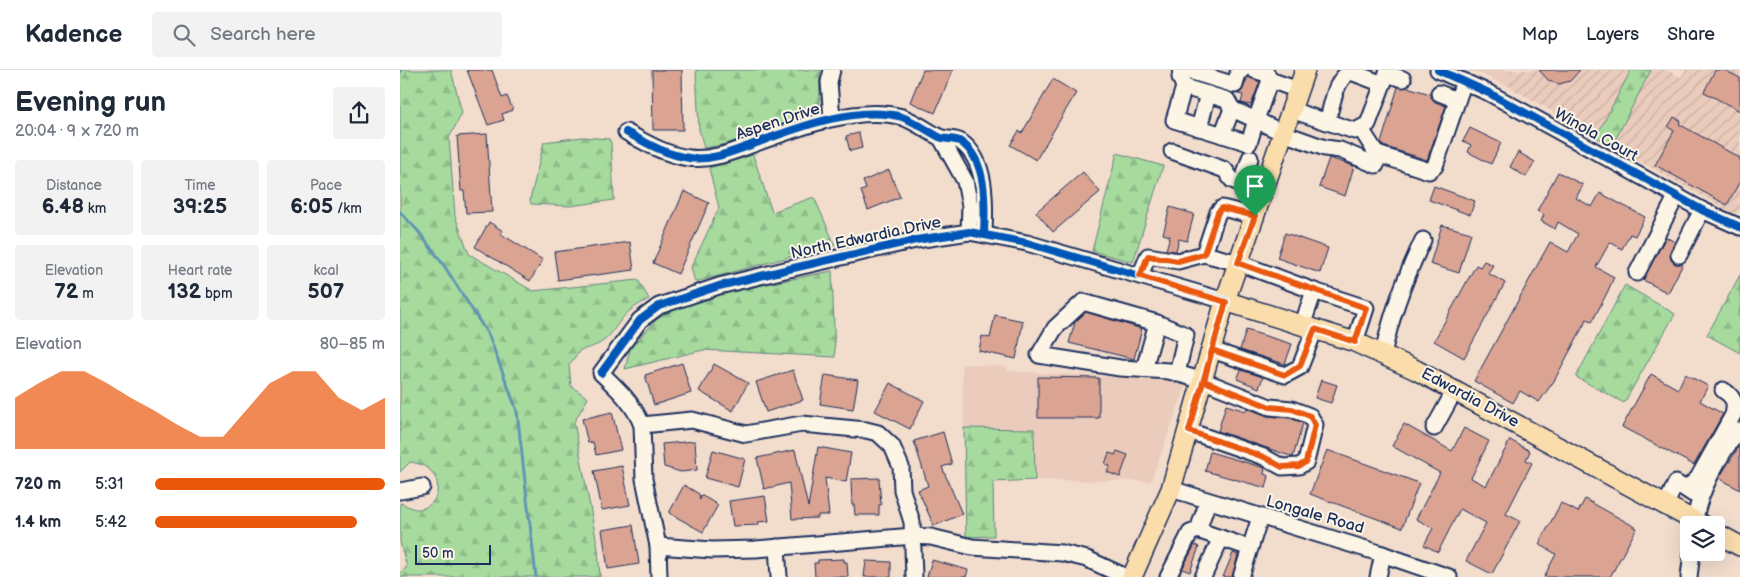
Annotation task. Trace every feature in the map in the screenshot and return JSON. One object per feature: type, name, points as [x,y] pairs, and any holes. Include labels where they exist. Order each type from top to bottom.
[{"type":"main road","points":[[1134,576],[1171,489],[1238,263],[1304,70]]},
{"type":"main road","name":"Edwardia Drive","points":[[1226,302],[1355,342],[1383,355],[1454,390],[1666,504],[1685,516]]},
{"type":"main road","points":[[1725,538],[1740,546]]},
{"type":"street","points":[[832,70],[829,82],[832,118]]},
{"type":"street","points":[[1181,70],[1180,77],[1184,87],[1174,120],[1249,143],[1270,80],[1268,74],[1254,70]]},
{"type":"street","points":[[1186,70],[1235,85],[1238,73],[1242,70]]},
{"type":"street","name":"Winola Court","points":[[1438,70],[1490,92],[1702,210],[1740,227]]},
{"type":"street","points":[[1327,122],[1340,81],[1346,74],[1351,72],[1403,79]]},
{"type":"street","points":[[1291,110],[1355,131],[1361,129],[1368,124],[1386,76]]},
{"type":"street","points":[[1270,80],[1298,90]]},
{"type":"street","points":[[1361,129],[1377,154],[1429,171],[1435,166],[1464,81]]},
{"type":"street","points":[[1184,87],[1227,100],[1232,109],[1283,133],[1325,148],[1340,150],[1376,165]]},
{"type":"street","points":[[1439,93],[1457,100]]},
{"type":"street","points":[[1199,128],[1208,94]]},
{"type":"street","points":[[1222,135],[1232,109]]},
{"type":"street","name":"Aspen Drive","points":[[626,132],[670,153],[689,158],[714,157],[832,118],[887,114],[900,117],[916,122],[941,138],[959,140],[973,157],[984,193],[977,233]]},
{"type":"street","points":[[1172,152],[1224,170],[1232,180],[1263,192]]},
{"type":"street","points":[[1242,184],[1250,158]]},
{"type":"street","points":[[1637,273],[1677,195]]},
{"type":"street","points":[[1204,254],[1218,212],[1222,208],[1255,216]]},
{"type":"street","points":[[1679,255],[1702,210]]},
{"type":"street","name":"North Edwardia Drive","points":[[642,425],[636,409],[630,401],[601,373],[640,320],[659,306],[707,289],[916,240],[977,233],[1027,244],[1226,302]]},
{"type":"street","points":[[1383,355],[1390,322],[1402,285],[1423,240]]},
{"type":"street","points":[[1140,276],[1148,256],[1178,261],[1204,254],[1238,263],[1366,308],[1355,342]]},
{"type":"street","points":[[1212,350],[1285,375],[1300,366],[1309,327],[1314,290]]},
{"type":"street","points":[[1177,373],[1186,335],[1157,323],[1083,302],[1055,328],[1039,354],[1120,368],[1177,373],[1204,381],[1270,407],[1292,409],[1310,416],[1315,425],[1306,462],[1299,466],[1282,467],[1264,457],[1189,431]]},
{"type":"street","points":[[1144,370],[1157,323]]},
{"type":"street","points":[[1434,428],[1454,390]]},
{"type":"street","points":[[1686,489],[1698,478],[1732,415],[1735,404],[1731,395],[1723,390]]},
{"type":"street","points":[[659,577],[658,546],[644,479],[642,425],[692,420],[746,434],[802,424],[866,430],[878,433],[892,446],[898,458],[913,536],[914,577]]},
{"type":"street","points":[[1698,516],[1701,498],[1729,442],[1740,430]]},
{"type":"street","points":[[1666,504],[1676,482],[1701,498]]},
{"type":"street","points":[[400,491],[422,487]]},
{"type":"street","name":"Longale Road","points":[[1171,489],[1383,554],[1446,576]]},
{"type":"street","points":[[1197,530],[1208,501]]},
{"type":"street","points":[[1241,577],[1260,517]]},
{"type":"street","points":[[1168,577],[1190,533],[1197,530],[1250,548]]},
{"type":"street","points":[[658,546],[712,550],[913,536],[931,537],[972,547],[1062,554],[1087,559],[1134,576]]},
{"type":"street","points":[[1203,577],[1221,538]]},
{"type":"street","points":[[777,546],[779,577]]},
{"type":"street","points":[[1378,577],[1383,554]]},
{"type":"street","points":[[1689,577],[1691,561]]},
{"type":"shaded area","points":[[1472,70],[1510,70],[1508,86]]},
{"type":"shaded area","points":[[1510,70],[1631,70],[1596,137],[1508,86]]},
{"type":"shaded area","points":[[1651,70],[1667,70],[1681,77],[1686,70],[1740,70],[1740,212],[1733,213],[1612,146]]},
{"type":"shaded area","points":[[962,364],[1008,367],[1008,371],[1187,382],[1151,481],[1035,480],[1033,429],[964,428]]},
{"type":"green space","points":[[400,70],[451,70],[462,113],[449,138],[455,216],[469,254],[533,291],[638,280],[649,299],[625,316],[606,339],[592,347],[580,350],[569,365],[571,386],[588,398],[574,422],[598,549],[600,577],[400,577],[400,573],[407,567],[400,542],[400,503],[415,509],[424,508],[432,503],[438,488],[436,479],[431,471],[423,465],[410,462],[400,472]]},
{"type":"green space","points":[[696,70],[821,70],[819,108],[817,113],[732,143],[704,148],[699,129]]},
{"type":"green space","points":[[1631,70],[1651,70],[1612,146],[1596,137]]},
{"type":"green space","points":[[582,137],[609,139],[611,143],[614,200],[570,206],[531,204],[530,200],[544,142]]},
{"type":"green space","points":[[1117,153],[1163,166],[1133,262],[1092,251]]},
{"type":"green space","points":[[753,155],[772,212],[814,197],[835,245],[695,282],[691,267],[719,208],[709,168]]},
{"type":"green space","points":[[832,271],[835,357],[703,350],[625,369],[630,349],[655,321],[674,308],[714,295]]},
{"type":"green space","points":[[1740,275],[1740,353],[1707,335]]},
{"type":"green space","points":[[1625,285],[1675,314],[1624,403],[1576,377]]},
{"type":"green space","points":[[964,428],[1034,429],[1035,480],[993,482],[994,536],[966,537]]},
{"type":"building","points":[[467,70],[492,70],[502,98],[507,96],[513,110],[502,114],[504,120],[488,125]]},
{"type":"building","points":[[652,70],[682,70],[683,130],[653,130]]},
{"type":"building","points":[[923,70],[953,70],[935,113],[910,102]]},
{"type":"building","points":[[1539,70],[1580,70],[1570,81],[1559,84],[1549,81]]},
{"type":"building","points":[[1715,70],[1724,70],[1740,78],[1740,111],[1704,92]]},
{"type":"building","points":[[1248,77],[1260,82],[1251,105],[1241,103],[1243,95],[1238,94],[1242,91]]},
{"type":"building","points":[[1053,79],[1076,93],[1036,160],[1010,145],[1019,131],[1022,133]]},
{"type":"building","points":[[1398,87],[1407,87],[1430,94],[1435,102],[1446,106],[1427,160],[1383,146],[1381,143]]},
{"type":"building","points":[[1674,117],[1681,121],[1679,124],[1740,158],[1740,181],[1727,205],[1655,165],[1674,131],[1668,127]]},
{"type":"building","points":[[1470,128],[1501,143],[1491,164],[1468,152],[1471,145],[1463,141]]},
{"type":"building","points":[[859,133],[862,148],[850,151],[846,136]]},
{"type":"building","points":[[487,134],[492,212],[466,213],[464,191],[461,191],[457,136]]},
{"type":"building","points":[[1518,152],[1535,162],[1526,177],[1510,167]]},
{"type":"building","points":[[1329,158],[1354,166],[1345,196],[1319,187]]},
{"type":"building","points":[[889,170],[900,197],[868,210],[861,191],[866,189],[863,181]]},
{"type":"building","points":[[1083,172],[1100,192],[1053,232],[1036,212]]},
{"type":"building","points":[[1558,172],[1583,185],[1576,198],[1592,207],[1600,193],[1645,217],[1635,236],[1630,234],[1622,249],[1610,242],[1596,267],[1614,277],[1592,322],[1587,319],[1554,381],[1539,402],[1520,391],[1513,403],[1474,381],[1550,242],[1568,252],[1578,234],[1558,222],[1555,229],[1541,221],[1544,215],[1537,211]]},
{"type":"building","points":[[1434,186],[1475,201],[1470,215],[1429,200]]},
{"type":"building","points":[[684,191],[709,203],[678,274],[653,263]]},
{"type":"building","points":[[1170,207],[1194,214],[1187,241],[1179,239],[1176,251],[1166,250],[1170,236],[1163,234]]},
{"type":"building","points":[[489,222],[503,231],[501,234],[543,260],[530,281],[475,247]]},
{"type":"building","points":[[1442,225],[1471,233],[1459,273],[1430,264]]},
{"type":"building","points":[[1285,233],[1328,248],[1320,273],[1277,258]]},
{"type":"building","points":[[1666,237],[1675,242],[1670,251],[1671,260],[1675,264],[1683,264],[1668,293],[1643,280]]},
{"type":"building","points":[[630,242],[634,270],[558,280],[554,252]]},
{"type":"building","points":[[1484,261],[1493,265],[1488,273],[1505,283],[1464,358],[1434,341],[1476,265],[1480,267]]},
{"type":"building","points":[[1086,312],[1142,329],[1134,359],[1069,343],[1075,322]]},
{"type":"building","points":[[995,315],[1023,321],[1016,359],[979,351],[982,336],[990,338]]},
{"type":"building","points":[[1246,330],[1292,344],[1285,364],[1240,350]]},
{"type":"building","points":[[682,363],[691,393],[654,405],[645,375]]},
{"type":"building","points":[[714,364],[748,383],[733,411],[699,391]]},
{"type":"building","points":[[793,370],[803,400],[766,412],[756,382]]},
{"type":"building","points":[[1241,370],[1263,377],[1259,388],[1237,379]]},
{"type":"building","points":[[1651,374],[1678,389],[1685,374],[1708,386],[1700,401],[1723,414],[1694,465],[1622,427]]},
{"type":"building","points":[[825,375],[858,380],[853,409],[820,404]]},
{"type":"building","points":[[1038,377],[1099,378],[1099,418],[1038,418]]},
{"type":"building","points":[[1321,380],[1337,385],[1331,403],[1315,398]]},
{"type":"building","points":[[890,383],[924,401],[910,429],[875,411]]},
{"type":"building","points":[[1226,405],[1246,411],[1247,408],[1267,416],[1290,418],[1303,423],[1293,457],[1218,431]]},
{"type":"building","points":[[612,412],[621,450],[596,455],[593,442],[588,443],[582,419]]},
{"type":"building","points":[[1404,424],[1452,451],[1464,428],[1489,441],[1471,478],[1486,486],[1510,440],[1530,451],[1526,460],[1532,463],[1506,514],[1520,521],[1492,574],[1466,561],[1486,523],[1460,509],[1438,552],[1424,545],[1433,528],[1416,519],[1440,473],[1392,446]]},
{"type":"building","points":[[943,432],[952,464],[942,467],[962,514],[934,526],[918,490],[928,486],[914,441]]},
{"type":"building","points":[[695,441],[697,470],[681,472],[664,467],[662,444]]},
{"type":"building","points":[[1740,445],[1740,490],[1719,478]]},
{"type":"building","points":[[818,447],[851,453],[846,482],[825,478],[829,515],[818,515],[818,518],[792,519],[789,483],[764,489],[757,458],[795,450],[808,507]]},
{"type":"building","points":[[713,450],[745,459],[738,487],[705,478]]},
{"type":"building","points":[[1327,450],[1419,483],[1402,528],[1310,494]]},
{"type":"building","points":[[1117,451],[1128,455],[1120,477],[1107,472],[1110,466],[1105,464],[1109,453],[1115,455]]},
{"type":"building","points":[[1210,452],[1265,468],[1264,474],[1269,476],[1266,488],[1205,471]]},
{"type":"building","points":[[622,466],[630,505],[602,510],[594,471]]},
{"type":"building","points":[[879,478],[881,505],[879,505],[879,515],[855,515],[854,505],[852,505],[851,479]]},
{"type":"building","points":[[684,485],[699,494],[700,500],[701,495],[718,505],[703,532],[669,513]]},
{"type":"building","points":[[765,496],[769,521],[758,522],[759,525],[733,526],[729,501]]},
{"type":"building","points":[[1585,499],[1637,528],[1610,577],[1544,577],[1556,554],[1539,544],[1561,503],[1578,512]]},
{"type":"building","points":[[633,525],[639,564],[608,569],[602,530]]},
{"type":"building","points":[[1195,545],[1199,547],[1190,572],[1182,569]]},
{"type":"building","points":[[1233,553],[1238,555],[1232,577],[1223,577]]},
{"type":"building","points":[[844,559],[844,562],[847,562],[848,577],[815,577],[814,563],[818,563],[818,560]]},
{"type":"building","points":[[932,560],[968,570],[966,577],[927,577]]},
{"type":"building","points":[[866,561],[891,562],[891,577],[864,577]]},
{"type":"waterway","points":[[400,212],[418,231],[443,264],[489,336],[517,411],[536,577]]},
{"type":"cycle path","points":[[1438,70],[1489,93],[1702,210],[1740,227]]},
{"type":"cycle path","points":[[626,132],[656,148],[672,154],[697,159],[729,153],[786,132],[826,120],[865,114],[884,114],[902,117],[939,137],[959,141],[970,150],[976,160],[983,185],[984,234]]},
{"type":"cycle path","points":[[601,373],[640,320],[659,306],[719,286],[789,269],[916,240],[969,232],[1027,243],[1225,301]]},
{"type":"route","points":[[1255,216],[1230,208],[1222,208],[1218,212],[1204,254],[1178,261],[1148,256],[1140,276],[1226,302],[1212,350],[1204,381],[1189,431],[1264,457],[1282,467],[1299,466],[1306,462],[1315,425],[1310,416],[1292,409],[1270,407],[1204,381],[1212,350],[1285,375],[1300,366],[1315,329],[1355,342],[1366,308],[1238,263],[1255,216]]}]
